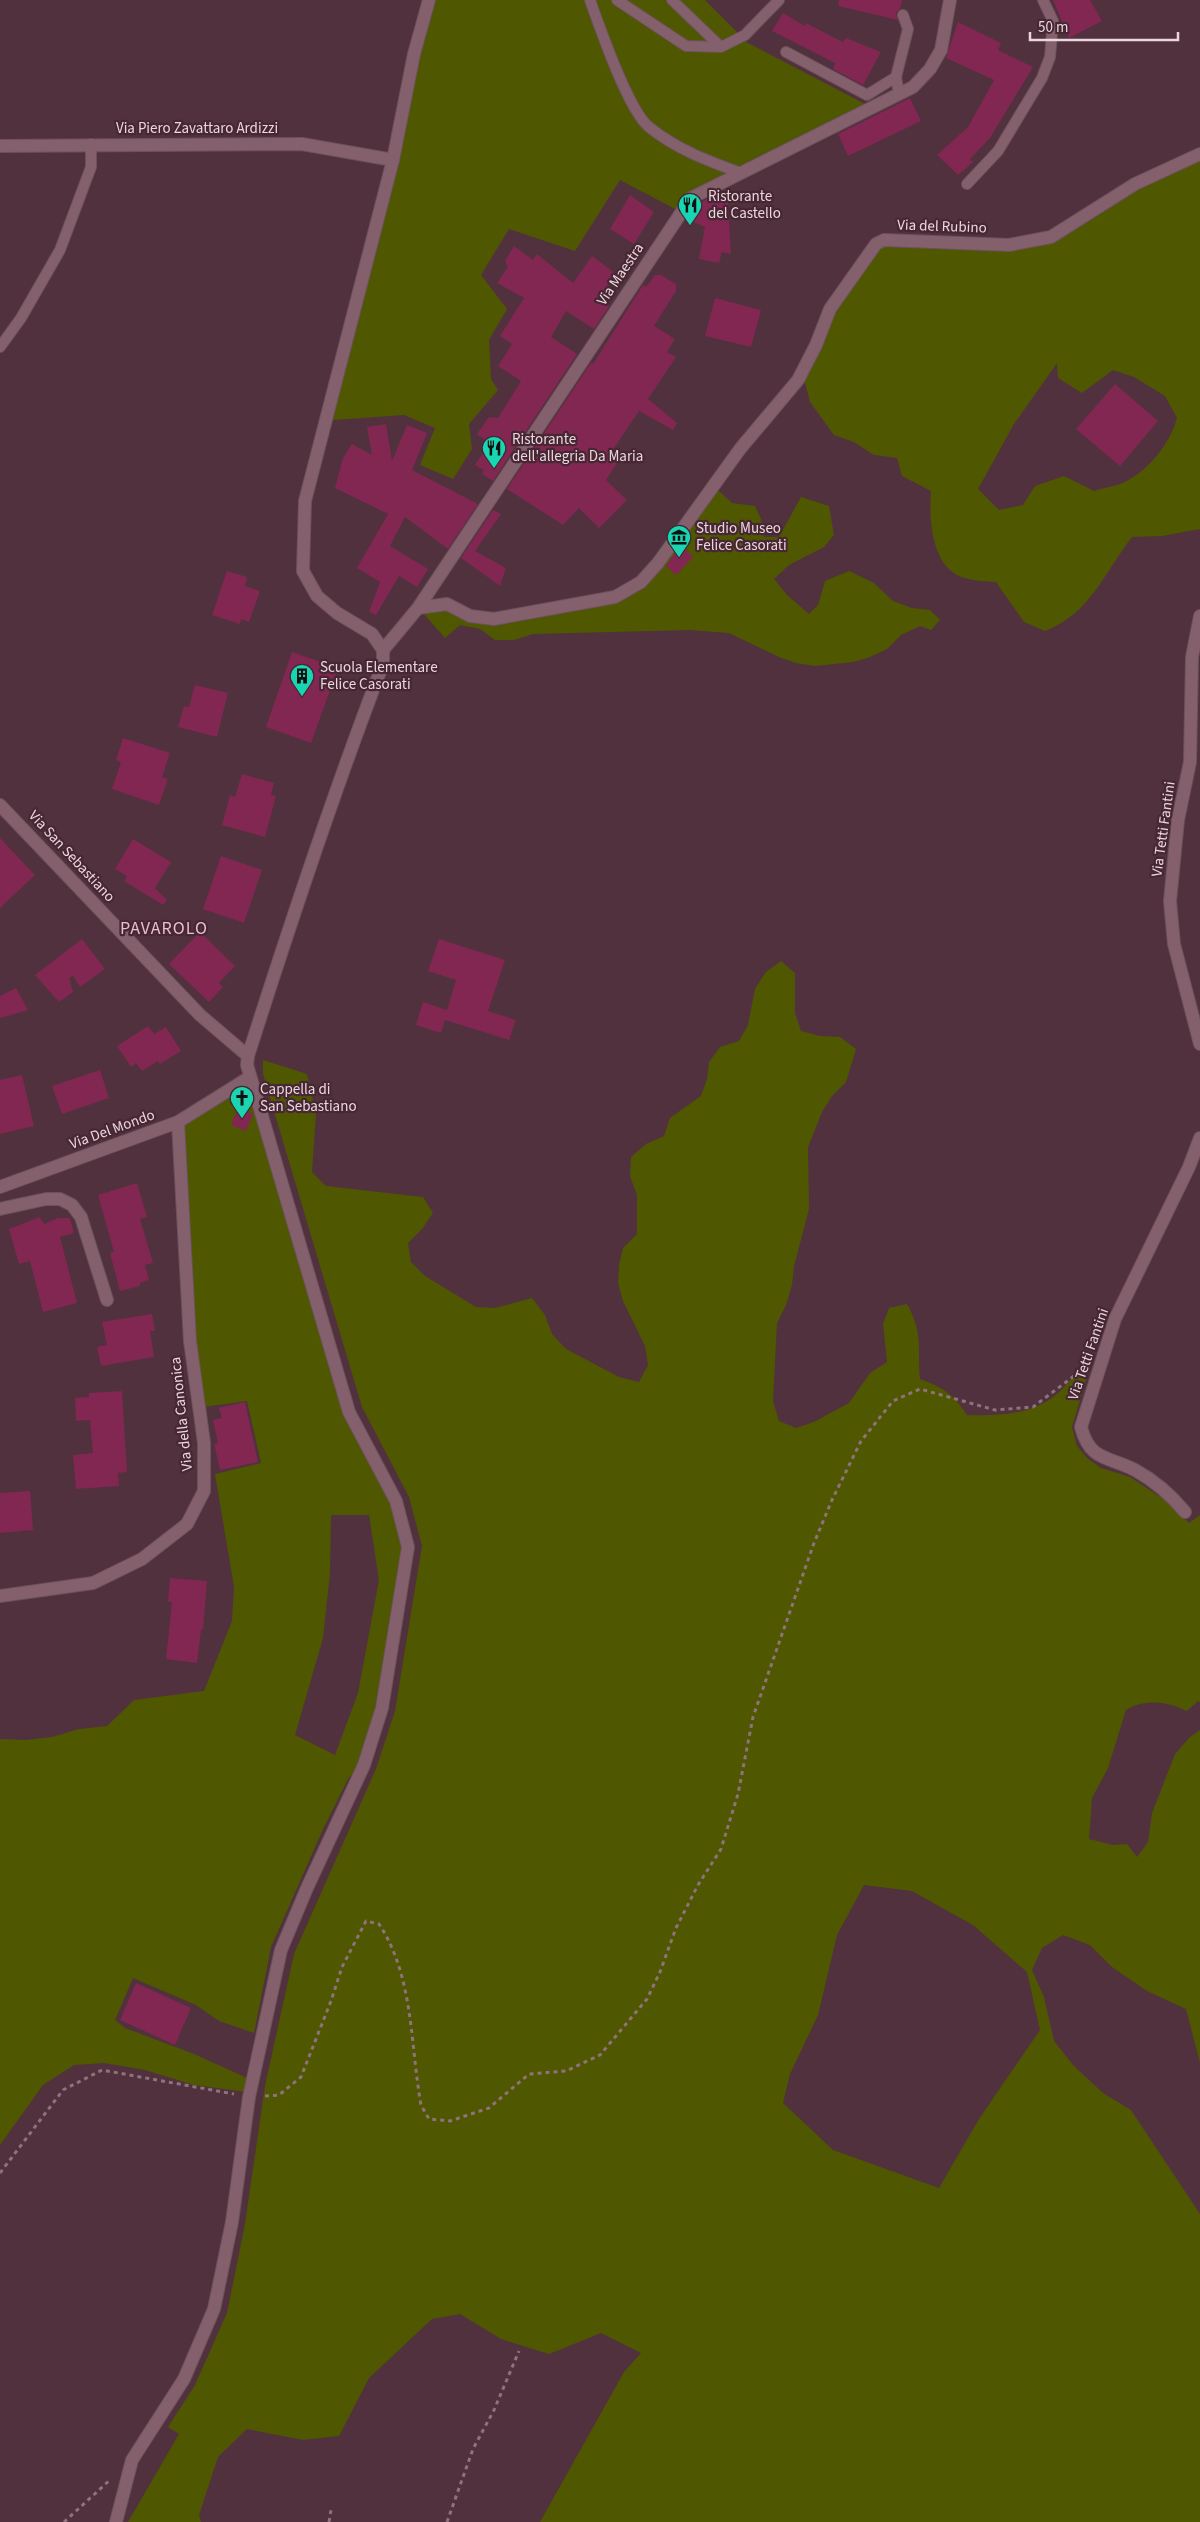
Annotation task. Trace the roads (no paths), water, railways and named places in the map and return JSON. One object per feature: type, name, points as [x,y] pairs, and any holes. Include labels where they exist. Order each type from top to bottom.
[{"type":"street","points":[[116,2522],[132,2460],[184,2379],[214,2309],[232,2222],[250,2097],[281,1950],[306,1888],[364,1764],[382,1708],[408,1547],[396,1501],[350,1412],[250,1077],[248,1056],[300,892],[384,664],[383,650],[372,634],[337,613],[317,596],[303,571],[305,501],[393,160],[414,54],[429,0]]},
{"type":"street","name":"Via Maestra","points":[[383,650],[418,608],[691,198],[913,87],[930,69],[941,50],[949,1]]},
{"type":"street","name":"Via Piero Zavattaro Ardizzi","points":[[0,146],[302,144],[393,160]]},
{"type":"street","name":"Via del Rubino","points":[[418,608],[447,604],[470,616],[494,619],[615,597],[641,582],[658,564],[706,494],[798,380],[816,345],[830,309],[876,244],[884,240],[1008,245],[1051,237],[1135,184],[1200,154]]},
{"type":"street","name":"Via Tetti Fantini","points":[[1200,616],[1192,657],[1190,762],[1178,820],[1170,901],[1174,944],[1200,1044]]},
{"type":"street","name":"Via San Sebastiano","points":[[0,805],[200,1015],[248,1056]]},
{"type":"street","name":"Via Del Mondo","points":[[0,1187],[178,1122],[231,1091],[250,1077]]},
{"type":"street","name":"Via della Canonica","points":[[0,1596],[93,1583],[142,1559],[187,1524],[204,1491],[204,1443],[190,1341],[178,1122]]},
{"type":"street","name":"Via Tetti Fantini","points":[[1185,1512],[1171,1494],[1142,1474],[1105,1460],[1093,1451],[1085,1442],[1081,1427],[1114,1319],[1189,1167],[1200,1138]]},
{"type":"street","points":[[0,1209],[4,1210],[46,1199],[60,1198],[72,1205],[81,1217],[107,1300]]},
{"type":"lane","points":[[590,0],[627,94],[648,126],[688,153],[740,173]]},
{"type":"lane","points":[[617,0],[686,46],[721,47],[745,35],[779,0]]},
{"type":"lane","points":[[672,0],[721,47]]},
{"type":"lane","points":[[967,184],[998,151],[1042,78],[1050,57],[1053,21],[1043,0]]},
{"type":"lane","points":[[894,96],[896,77],[908,29],[903,15]]},
{"type":"lane","points":[[786,52],[867,95],[896,77]]},
{"type":"lane","points":[[0,347],[21,318],[60,250],[91,167],[91,144]]},
{"type":"place","name":"Ristorante del Castello","points":[[690,226]]},
{"type":"place","name":"Ristorante dell'allegria Da Maria","points":[[494,469]]},
{"type":"place","name":"Studio Museo Felice Casorati","points":[[679,558]]},
{"type":"place","name":"Scuola Elementare Felice Casorati","points":[[302,697]]},
{"type":"place","name":"Cappella di San Sebastiano","points":[[242,1119]]},
{"type":"district","name":"PAVAROLO","points":[[164,928]]}]
